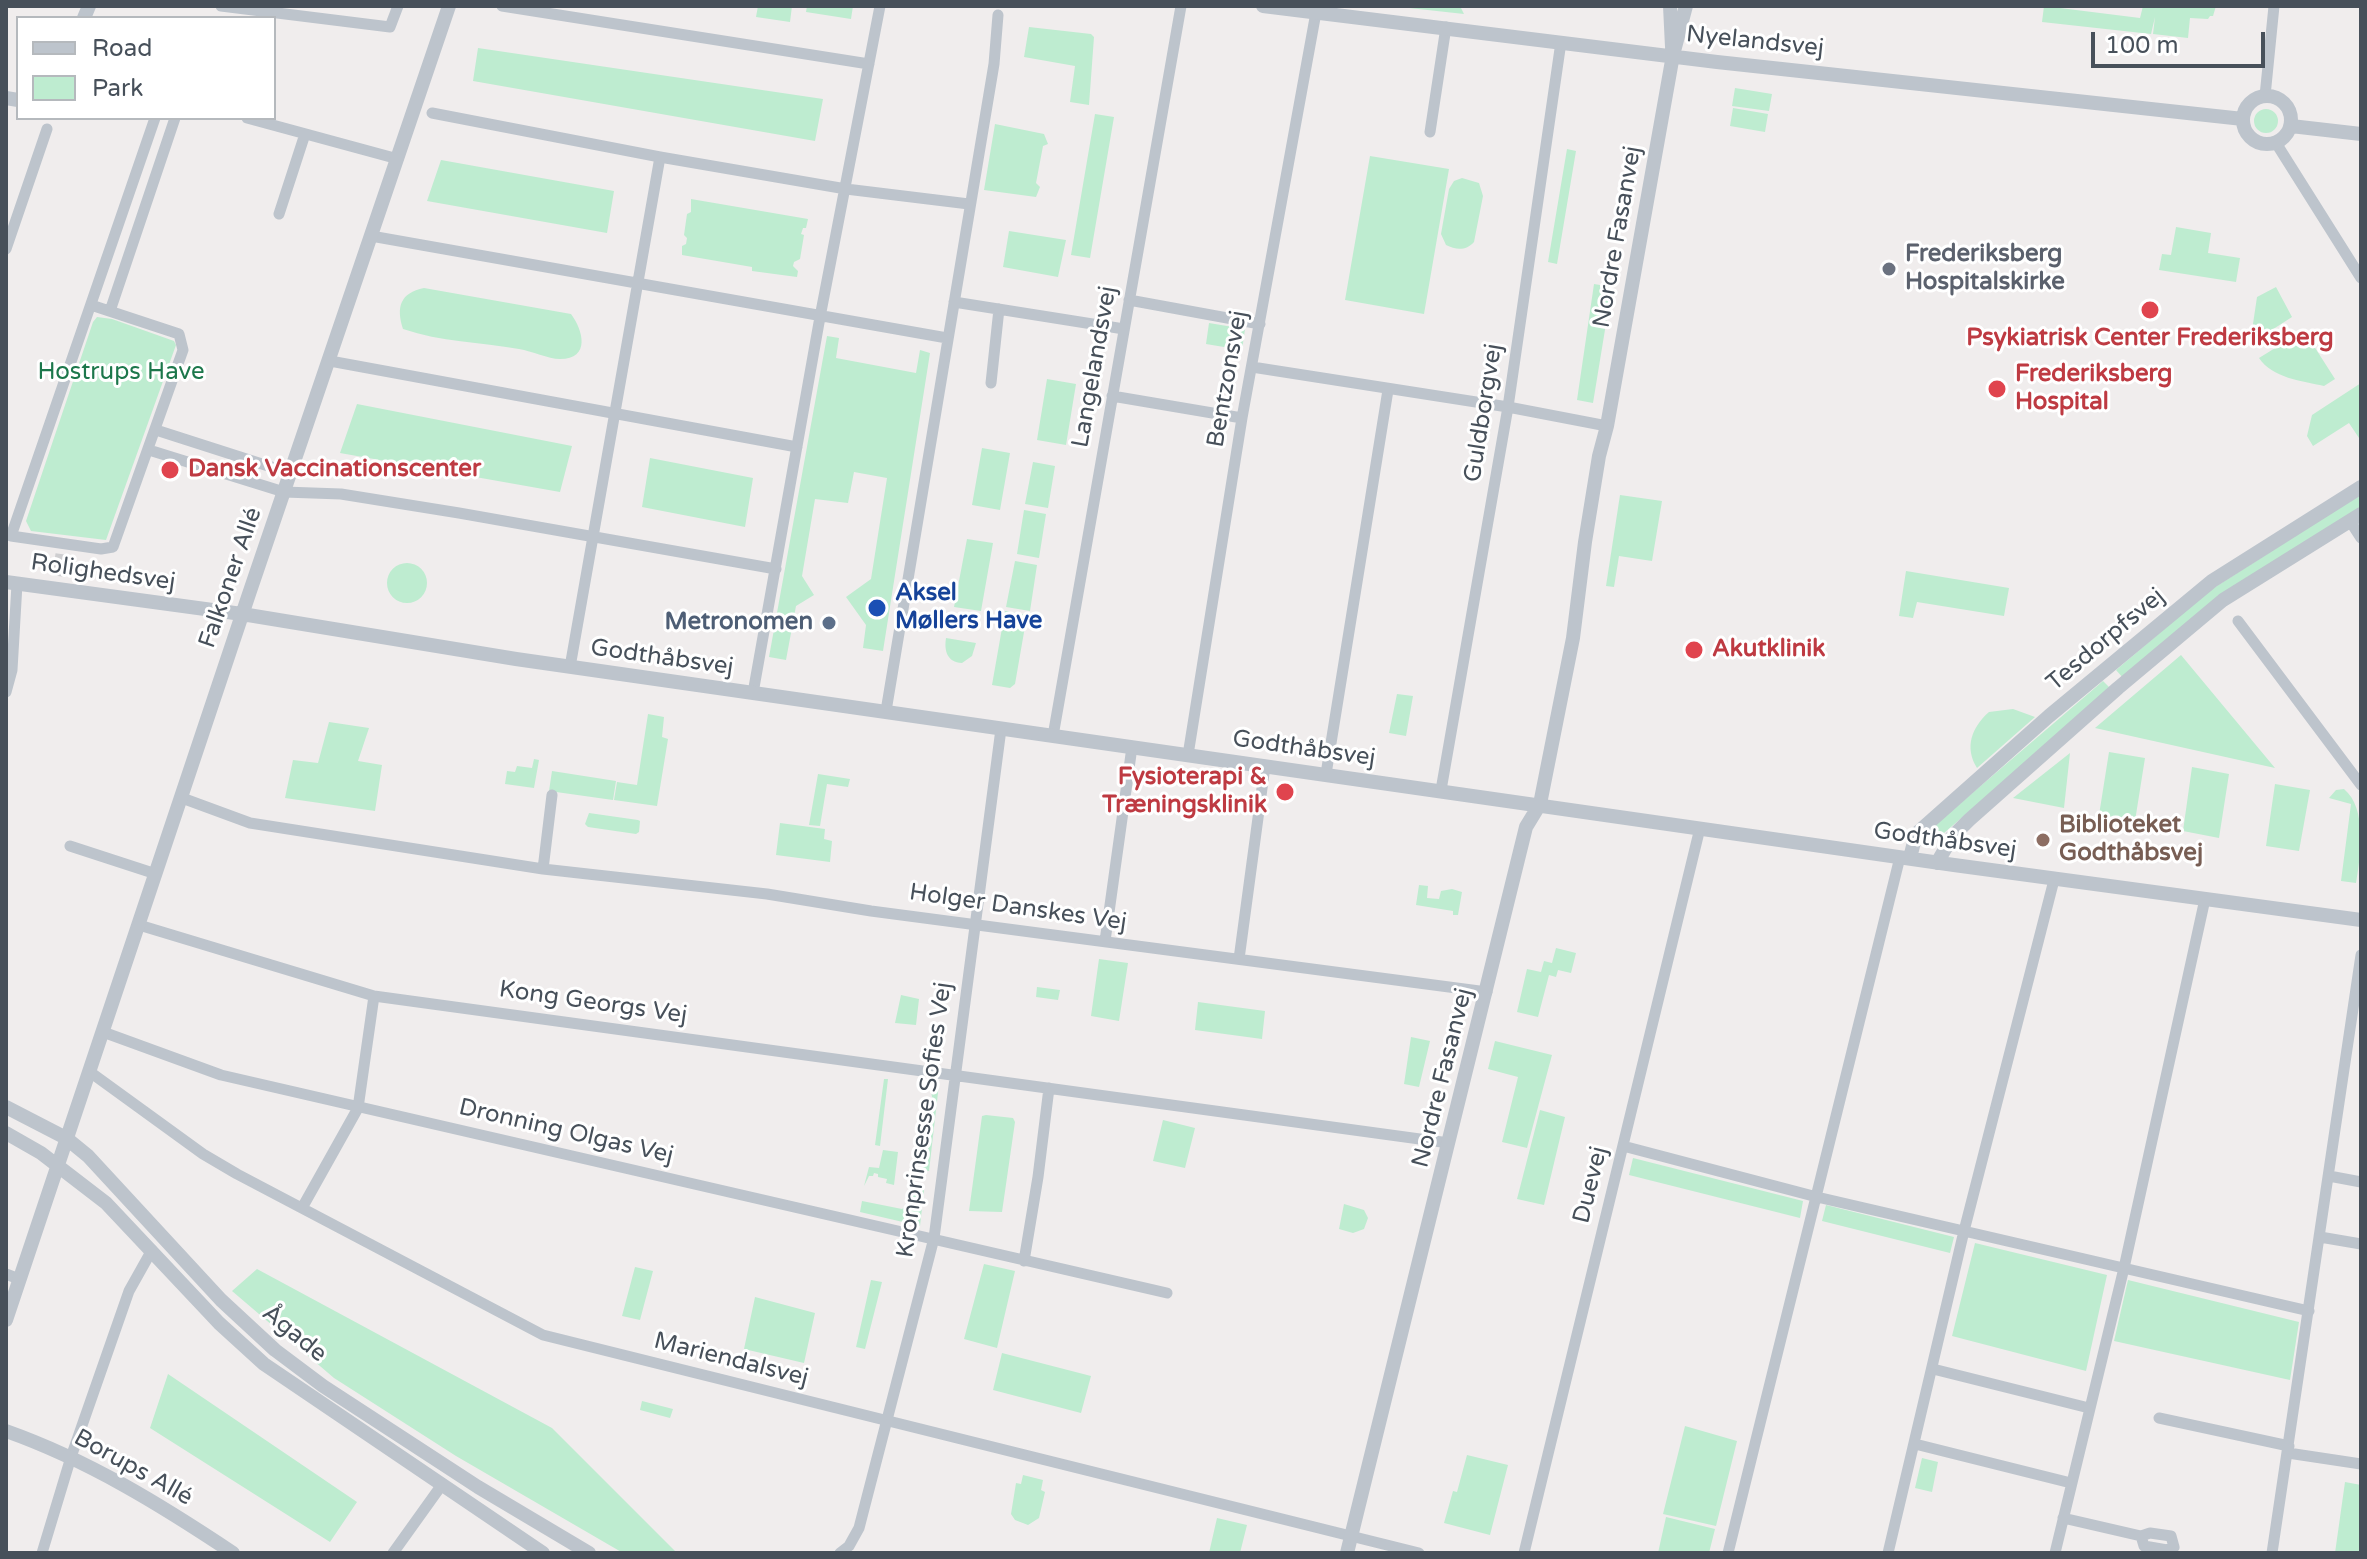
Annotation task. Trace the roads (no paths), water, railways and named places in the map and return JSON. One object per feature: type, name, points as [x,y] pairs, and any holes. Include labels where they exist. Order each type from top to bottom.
[{"type":"street","points":[[221,6],[390,27],[398,6]]},
{"type":"street","name":"Falkoner Allé","points":[[6,1320],[13,1277],[58,1165],[90,1072],[449,6]]},
{"type":"street","points":[[504,6],[869,64]]},
{"type":"street","points":[[753,693],[820,317],[880,6]]},
{"type":"street","name":"Langelandsvej","points":[[1053,736],[1181,6]]},
{"type":"street","name":"Nyelandsvej","points":[[1263,6],[1316,9],[1561,42],[2243,119]]},
{"type":"street","name":"Nordre Fasanvej","points":[[1670,6],[1673,55]]},
{"type":"street","name":"Nordre Fasanvej","points":[[1347,1553],[1527,826],[1540,804],[1577,613],[1585,588],[1606,457],[1607,426],[1673,55],[1686,6]]},
{"type":"street","points":[[2265,96],[2274,6]]},
{"type":"street","name":"Bentzonsvej","points":[[1188,755],[1242,418],[1316,9]]},
{"type":"street","points":[[886,711],[994,64],[998,15]]},
{"type":"street","points":[[1430,132],[1446,27]]},
{"type":"street","name":"Guldborgvej","points":[[1441,790],[1508,407],[1561,42]]},
{"type":"street","points":[[2265,96],[2279,99],[2288,108],[2291,126],[2284,139],[2267,145],[2253,140],[2246,132],[2243,119],[2250,103],[2265,96]]},
{"type":"street","points":[[432,113],[846,189],[969,204]]},
{"type":"street","points":[[91,305],[179,334],[183,350],[115,546],[62,549],[11,536],[154,120]]},
{"type":"street","points":[[110,311],[174,120]]},
{"type":"street","points":[[254,120],[398,159]]},
{"type":"street","points":[[2291,126],[2361,134]]},
{"type":"street","points":[[6,249],[47,129]]},
{"type":"street","points":[[279,214],[305,134]]},
{"type":"street","points":[[2276,143],[2361,278]]},
{"type":"street","points":[[570,667],[660,157]]},
{"type":"street","points":[[371,236],[947,338]]},
{"type":"street","points":[[1129,300],[1260,324]]},
{"type":"street","points":[[954,302],[1124,329]]},
{"type":"street","points":[[991,383],[999,309]]},
{"type":"street","points":[[330,361],[797,447]]},
{"type":"street","points":[[1252,367],[1508,407],[1607,426]]},
{"type":"street","points":[[1326,774],[1388,390]]},
{"type":"street","points":[[1112,396],[1242,418]]},
{"type":"street","points":[[156,430],[290,473]]},
{"type":"street","points":[[149,450],[284,492],[341,494],[776,569]]},
{"type":"street","name":"Tesdorpfsvej","points":[[1905,857],[1916,834],[2049,716],[2212,581],[2361,487]]},
{"type":"street","points":[[2355,517],[2361,538]]},
{"type":"street","name":"Tesdorpfsvej","points":[[1937,863],[1952,837],[1979,811],[2223,600],[2355,517]]},
{"type":"street","points":[[6,692],[12,670],[11,583]]},
{"type":"street","name":"Rolighedsvej","points":[[11,583],[57,583],[242,614]]},
{"type":"street","name":"Godthåbsvej","points":[[242,614],[570,667],[2054,880],[2361,920]]},
{"type":"street","points":[[2238,621],[2361,785]]},
{"type":"street","name":"Kronprinsesse Sofies Vej","points":[[840,1553],[849,1546],[859,1528],[934,1238],[1001,729]]},
{"type":"street","points":[[1105,941],[1132,747]]},
{"type":"street","points":[[1239,959],[1265,766]]},
{"type":"street","points":[[543,869],[552,795]]},
{"type":"street","name":"Holger Danskes Vej","points":[[182,798],[250,823],[543,869],[767,894],[1487,992]]},
{"type":"street","name":"Duevej","points":[[1524,1553],[1700,828]]},
{"type":"street","points":[[70,846],[156,874]]},
{"type":"street","points":[[1728,1553],[1850,1052],[1905,857]]},
{"type":"street","points":[[1888,1553],[1964,1231],[2054,880]]},
{"type":"street","points":[[2055,1553],[2124,1268],[2205,899]]},
{"type":"street","name":"Kong Georgs Vej","points":[[139,925],[374,996],[1449,1143]]},
{"type":"street","points":[[2272,1553],[2361,955]]},
{"type":"street","points":[[302,1208],[358,1108],[374,996]]},
{"type":"street","name":"Dronning Olgas Vej","points":[[103,1032],[221,1075],[1167,1293]]},
{"type":"street","name":"Mariendalsvej","points":[[90,1072],[203,1154],[543,1335],[1419,1553]]},
{"type":"street","points":[[1024,1261],[1049,1088]]},
{"type":"street","name":"Ågade","points":[[6,1107],[66,1138],[88,1156],[221,1300],[275,1350],[323,1386],[478,1487],[589,1553]]},
{"type":"street","name":"Ågade","points":[[6,1133],[58,1165],[106,1203],[219,1323],[264,1364],[543,1553]]},
{"type":"street","points":[[1623,1146],[1817,1197],[2309,1311]]},
{"type":"street","points":[[2329,1176],[2361,1182]]},
{"type":"street","points":[[2320,1237],[2361,1244]]},
{"type":"street","points":[[42,1553],[71,1457],[129,1291],[152,1250]]},
{"type":"street","points":[[1933,1369],[2089,1408]]},
{"type":"street","points":[[2159,1418],[2361,1464]]},
{"type":"street","name":"Borups Allé","points":[[6,1431],[71,1457],[156,1502],[233,1553]]},
{"type":"street","points":[[1915,1444],[2071,1483]]},
{"type":"street","points":[[393,1553],[441,1486]]},
{"type":"street","points":[[2063,1518],[2141,1536]]},
{"type":"tunnel","points":[[58,576],[61,554]]},
{"type":"place","name":"Frederiksberg Hospitalskirke","points":[[1889,269]]},
{"type":"place","name":"Psykiatrisk Center Frederiksberg","points":[[2150,310]]},
{"type":"place","name":"Frederiksberg Hospital","points":[[1997,389]]},
{"type":"place","name":"Dansk Vaccinationscenter","points":[[170,470]]},
{"type":"place","name":"Aksel Møllers Have","points":[[877,608]]},
{"type":"place","name":"Metronomen","points":[[829,623]]},
{"type":"place","name":"Akutklinik","points":[[1694,650]]},
{"type":"place","name":"Fysioterapi & Træningsklinik","points":[[1285,792]]},
{"type":"place","name":"Biblioteket Godthåbsvej","points":[[2043,840]]},
{"type":"park label","name":"Hostrups Have","points":[[121,373]]}]
